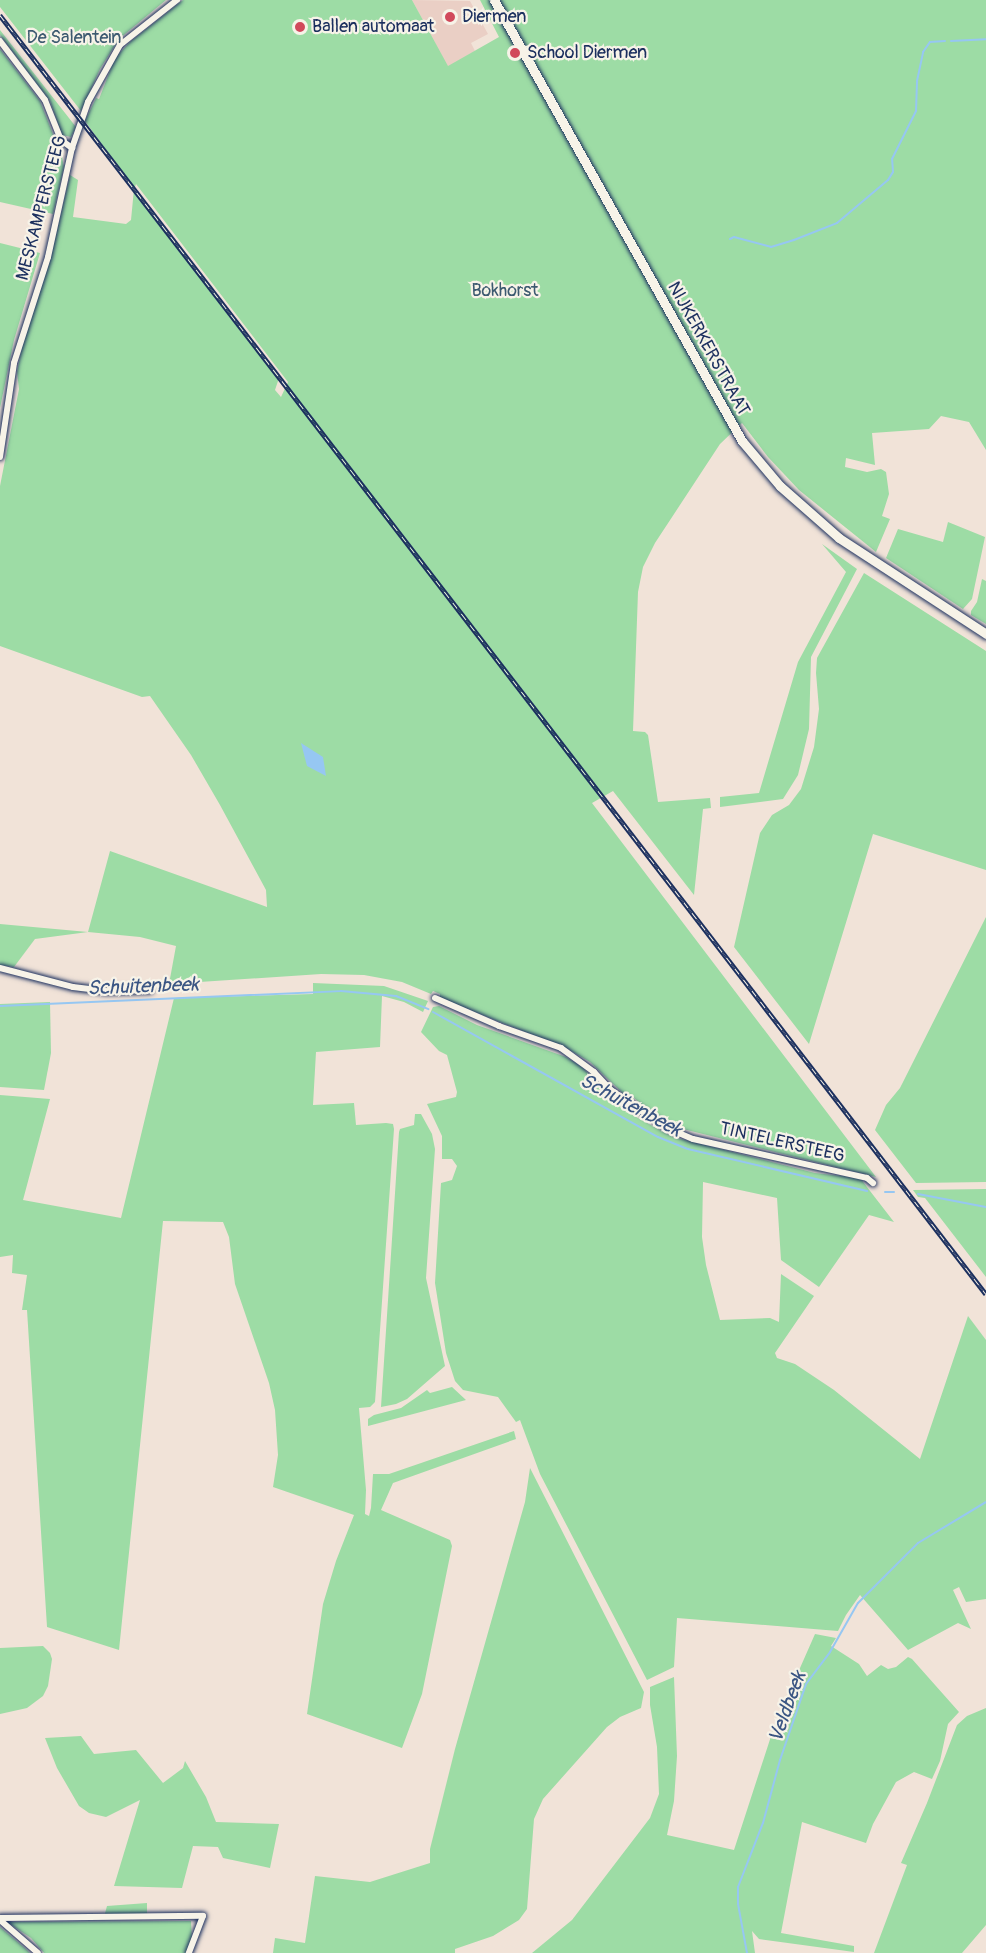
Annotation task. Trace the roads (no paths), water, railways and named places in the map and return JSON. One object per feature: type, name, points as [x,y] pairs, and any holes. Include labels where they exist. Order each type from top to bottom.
[{"type":"main road","name":"NIJKERKERSTRAAT","points":[[494,0],[742,441],[780,486],[831,532],[986,634]]},
{"type":"street","name":"MESKAMPERSTEEG","points":[[0,457],[14,363],[48,257],[72,148],[97,83],[116,50],[177,0]]},
{"type":"street","points":[[0,41],[45,100],[61,140],[72,148]]},
{"type":"street","points":[[0,968],[84,988],[150,990]]},
{"type":"street","name":"TINTELERSTEEG","points":[[435,998],[499,1026],[561,1048],[594,1072],[611,1090],[666,1128],[693,1139],[867,1178],[873,1183]]},
{"type":"street","points":[[0,1919],[203,1916],[189,1953]]},
{"type":"street","points":[[0,1919],[38,1953]]},
{"type":"water","points":[[301,743],[323,757],[326,776],[307,766]]},
{"type":"waterway","points":[[951,41],[986,39]]},
{"type":"waterway","points":[[730,239],[734,237],[771,247],[794,240],[837,223],[888,180],[893,172],[892,159],[916,111],[917,81],[923,52],[930,42],[945,41]]},
{"type":"waterway","name":"Schuitenbeek","points":[[0,1006],[341,991],[396,996],[428,1009]]},
{"type":"waterway","name":"Schuitenbeek","points":[[433,1012],[658,1137],[688,1149],[867,1191]]},
{"type":"waterway","name":"Schuitenbeek","points":[[885,1192],[894,1192]]},
{"type":"waterway","name":"Schuitenbeek","points":[[918,1194],[986,1207]]},
{"type":"waterway","name":"Veldbeek","points":[[747,1953],[738,1904],[738,1887],[763,1823],[780,1760],[806,1684],[830,1652],[858,1603],[918,1543],[986,1502]]},
{"type":"railway","points":[[0,15],[986,1294]]},
{"type":"place","name":"Diermen","points":[[450,17]]},
{"type":"place","name":"Ballen automaat","points":[[300,27]]},
{"type":"place","name":"School Diermen","points":[[515,53]]},
{"type":"park label","name":"De Salentein","points":[[74,38]]},
{"type":"park label","name":"Bokhorst","points":[[505,291]]}]
